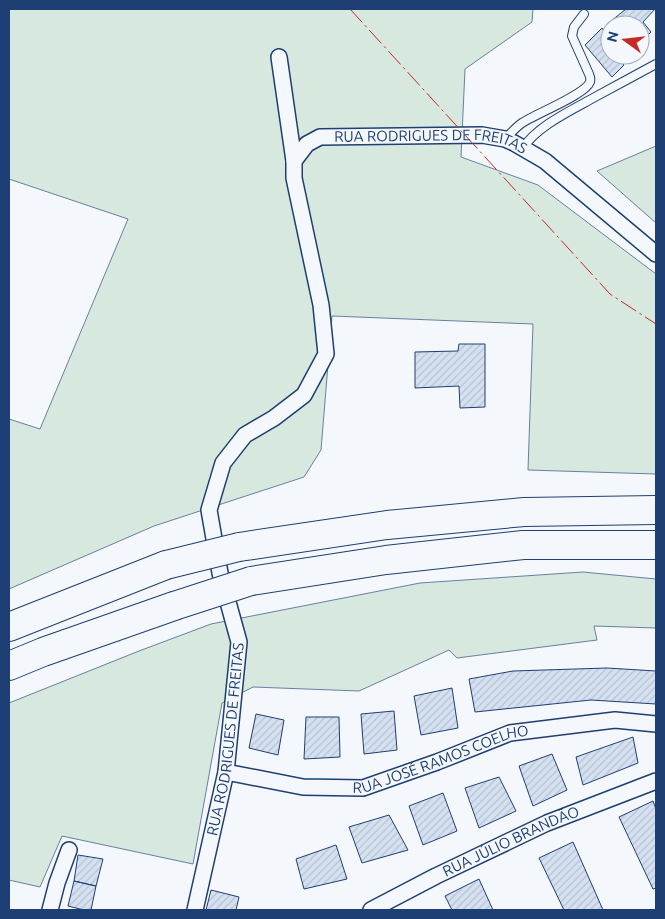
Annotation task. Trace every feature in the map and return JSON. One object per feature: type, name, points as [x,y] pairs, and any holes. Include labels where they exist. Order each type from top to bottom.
[{"type":"highway","points":[[9,627],[166,565],[239,547],[387,525],[495,514],[656,510]]},
{"type":"highway","points":[[9,666],[43,652],[174,606],[251,582],[386,560],[523,545],[656,545]]},
{"type":"street","points":[[279,57],[294,161]]},
{"type":"street","name":"RUA RODRIGUES DE FREITAS","points":[[194,910],[226,772],[239,642],[220,573],[208,510],[223,462],[245,434],[274,418],[304,395],[326,354],[321,305],[294,178],[294,161],[307,144],[320,138],[482,135],[505,139],[545,161],[656,254]]},
{"type":"street","name":"RUA JOSÉ RAMOS COELHO","points":[[226,772],[303,787],[363,788],[437,762],[510,733],[615,720],[656,724]]},
{"type":"street","name":"RUA JÚLIO BRANDÃO","points":[[371,910],[436,876],[547,823],[656,781]]},
{"type":"street","points":[[50,910],[69,850]]},
{"type":"lane","points":[[505,139],[524,122],[584,89],[589,83],[589,74],[572,36],[574,27],[584,14]]},
{"type":"lane","points":[[523,148],[535,135],[570,111],[656,64]]},
{"type":"shaded area","points":[[9,9],[533,9],[532,22],[465,69],[461,157],[538,185],[656,274],[656,474],[528,470],[533,324],[332,316],[321,450],[304,477],[154,526],[9,589],[9,419],[40,429],[128,219],[9,179]]},
{"type":"shaded area","points":[[656,146],[656,223],[597,171]]},
{"type":"shaded area","points":[[583,572],[656,579],[656,628],[594,626],[597,640],[457,658],[449,650],[359,691],[253,687],[222,703],[193,864],[62,836],[40,887],[9,880],[9,703],[211,624],[420,583]]},
{"type":"building","points":[[626,9],[655,9],[649,15],[618,15]]},
{"type":"building","points":[[600,30],[600,63],[585,45]]},
{"type":"building","points":[[602,65],[624,65],[612,77]]},
{"type":"building","points":[[459,344],[485,344],[485,407],[460,408],[459,386],[415,388],[415,352],[458,351]]},
{"type":"building","points":[[607,668],[656,671],[656,704],[591,700],[475,712],[469,679],[513,671]]},
{"type":"building","points":[[452,688],[458,728],[421,735],[414,696]]},
{"type":"building","points":[[394,711],[397,750],[364,754],[361,714]]},
{"type":"building","points":[[256,714],[284,720],[278,755],[249,748]]},
{"type":"building","points":[[306,717],[339,717],[340,757],[304,759]]},
{"type":"building","points":[[633,737],[638,763],[583,785],[576,757]]},
{"type":"building","points":[[552,754],[567,790],[533,806],[519,766]]},
{"type":"building","points":[[499,777],[516,811],[479,828],[465,788]]},
{"type":"building","points":[[443,793],[457,831],[423,845],[409,806]]},
{"type":"building","points":[[653,801],[656,809],[656,888],[653,889],[619,817]]},
{"type":"building","points":[[389,815],[408,850],[362,863],[349,827]]},
{"type":"building","points":[[573,842],[603,910],[564,910],[539,858]]},
{"type":"building","points":[[336,845],[347,879],[304,889],[296,859]]},
{"type":"building","points":[[78,855],[103,859],[96,886],[74,881]]},
{"type":"building","points":[[479,879],[493,910],[452,910],[445,896]]},
{"type":"building","points":[[74,881],[96,886],[91,910],[68,906]]},
{"type":"building","points":[[211,890],[239,897],[236,910],[206,910]]},
{"type":"power","points":[[350,9],[610,294],[656,324]]}]
